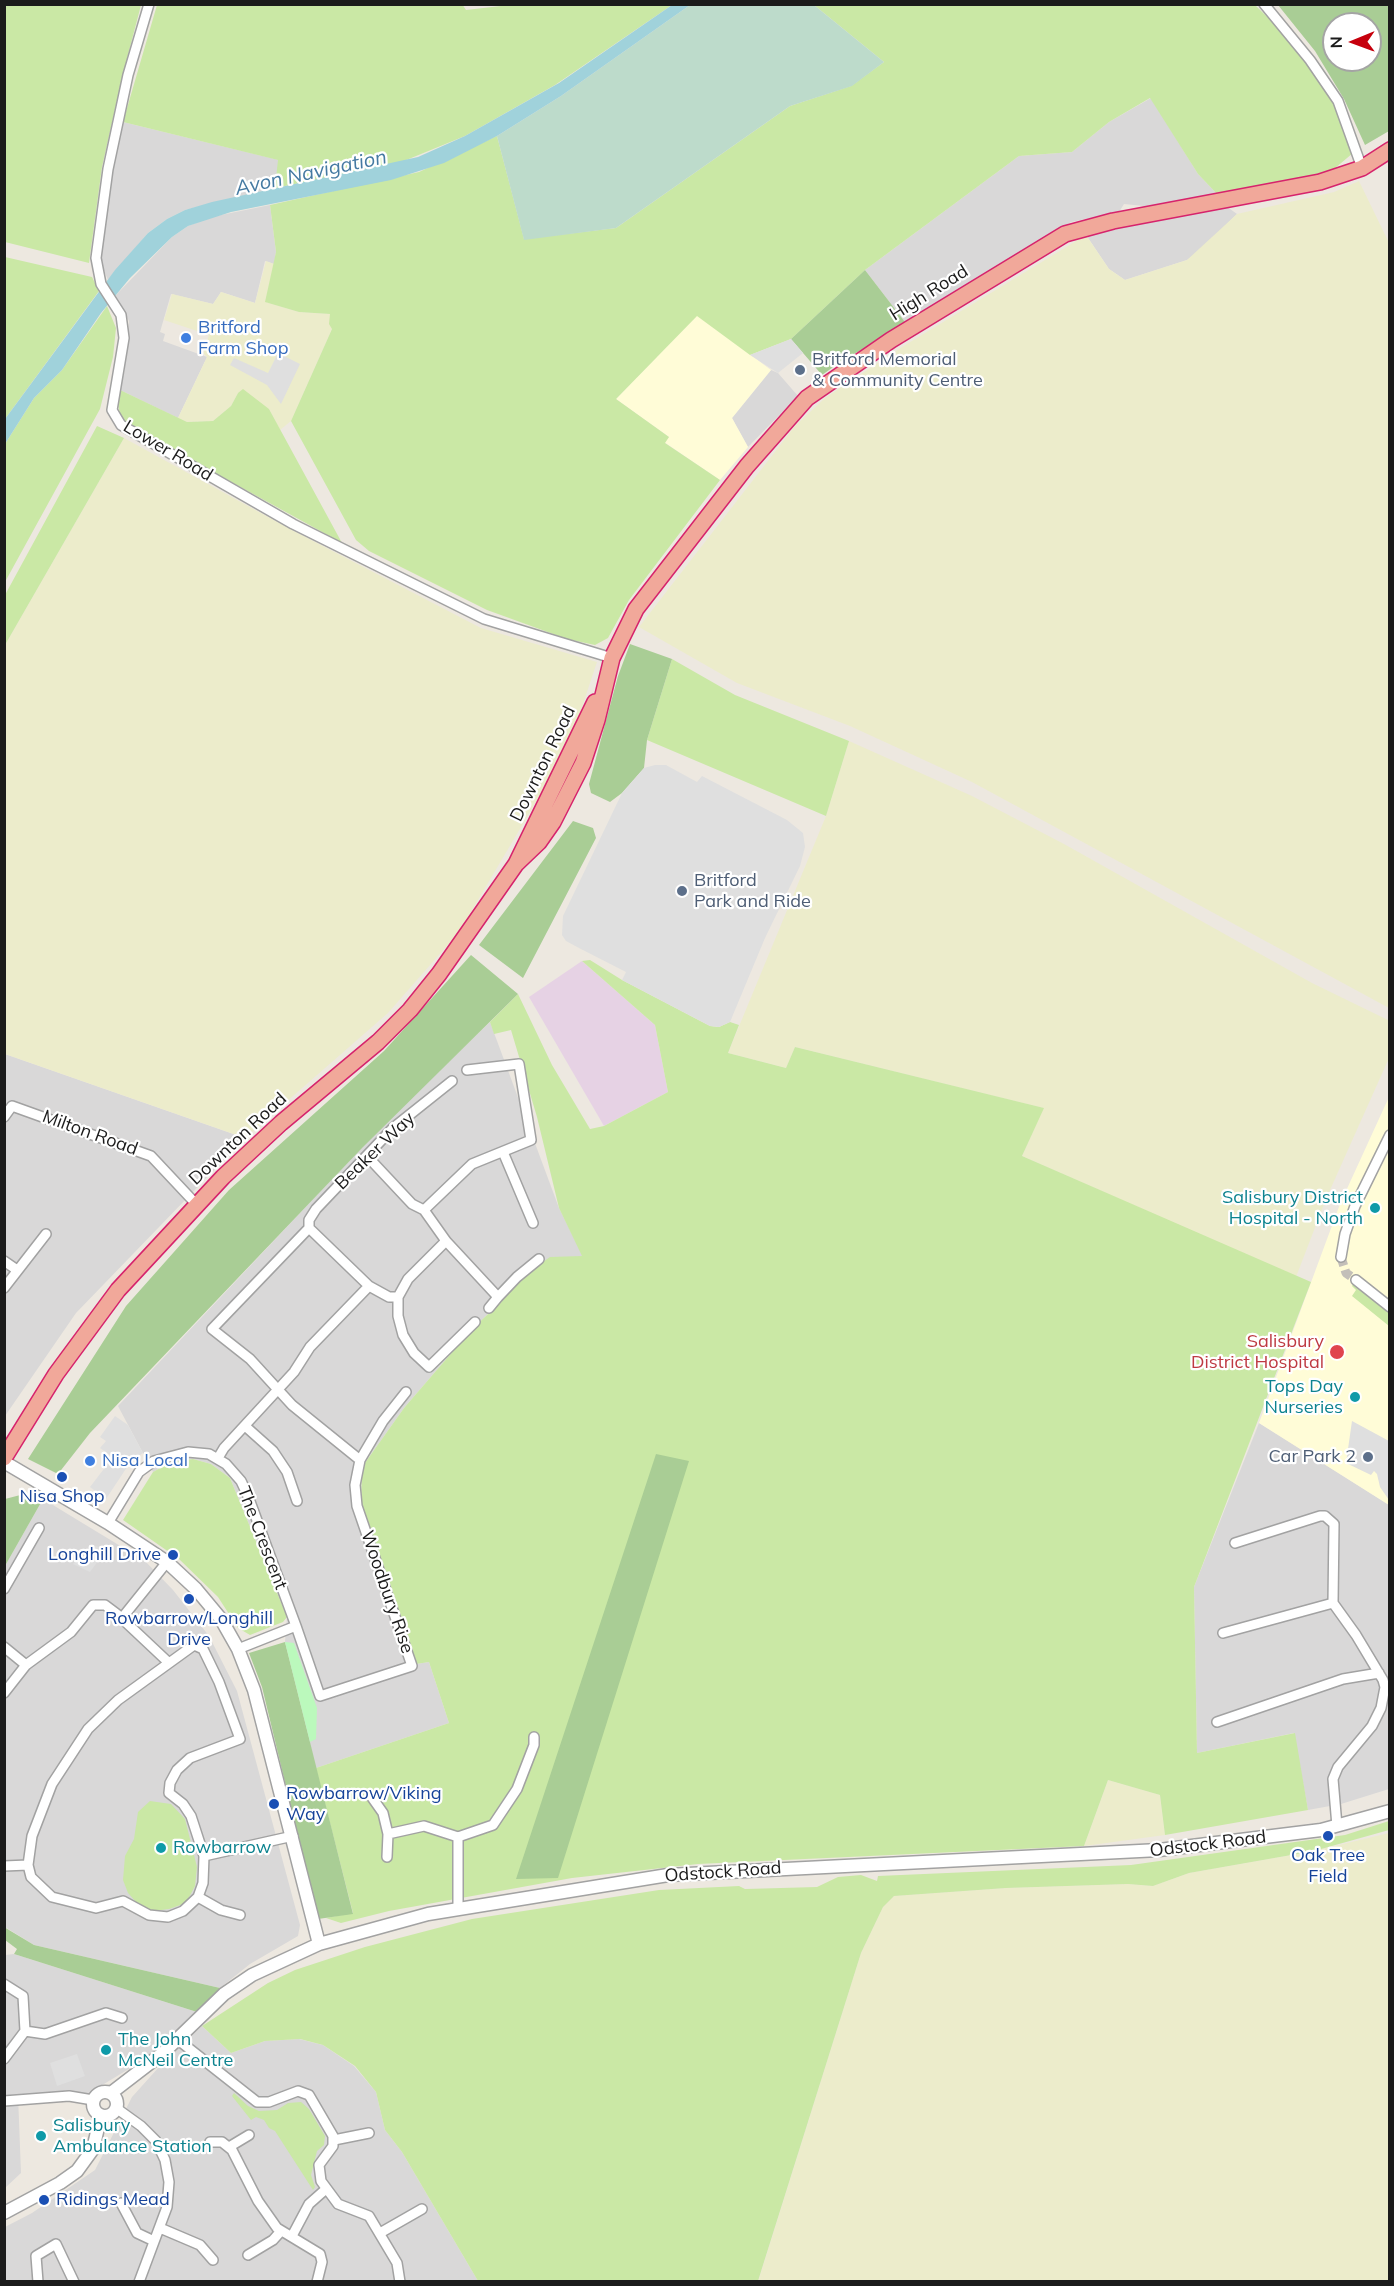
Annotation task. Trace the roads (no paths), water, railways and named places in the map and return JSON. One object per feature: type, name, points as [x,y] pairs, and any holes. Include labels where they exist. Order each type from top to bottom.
[{"type":"highway","name":"High Road","points":[[612,658],[623,633],[647,593],[747,466],[803,402],[850,366],[1065,234],[1113,220],[1305,186],[1362,168],[1389,150]]},
{"type":"highway","name":"Downton Road","points":[[4,1460],[56,1374],[98,1314],[197,1205],[257,1145],[395,1026],[451,958],[516,864],[605,681],[612,658]]},
{"type":"street","name":"Lower Road","points":[[149,4],[128,75],[108,169],[96,258],[100,284],[115,302],[122,315],[124,338],[112,411],[121,425],[293,524],[484,619],[612,658]]},
{"type":"street","points":[[1264,4],[1311,60],[1338,101],[1362,168]]},
{"type":"street","points":[[424,1209],[472,1164],[531,1140],[519,1064],[467,1070]]},
{"type":"street","name":"Beaker Way","points":[[278,1390],[250,1359],[212,1329],[309,1228],[309,1220],[316,1209],[393,1128],[452,1081]]},
{"type":"street","name":"Milton Road","points":[[4,1117],[12,1106],[151,1156],[197,1205]]},
{"type":"street","points":[[1341,1257],[1355,1206],[1389,1136]]},
{"type":"street","points":[[503,1152],[533,1223]]},
{"type":"street","points":[[367,1156],[412,1204],[424,1209],[446,1240],[498,1297]]},
{"type":"street","points":[[309,1228],[369,1286],[389,1297],[398,1297]]},
{"type":"street","points":[[4,1288],[46,1234]]},
{"type":"street","points":[[446,1240],[401,1287],[398,1297],[398,1316],[403,1335],[427,1368],[475,1322]]},
{"type":"street","points":[[489,1308],[517,1277],[539,1259]]},
{"type":"street","points":[[4,1261],[17,1270]]},
{"type":"street","points":[[1356,1280],[1389,1307]]},
{"type":"street","points":[[108,1523],[139,1472],[154,1461],[168,1455],[188,1452],[218,1458],[224,1448],[294,1372],[310,1347],[369,1286]]},
{"type":"street","points":[[278,1390],[292,1405],[360,1460]]},
{"type":"street","name":"Woodbury Rise","points":[[320,1696],[412,1666],[357,1506],[355,1485],[360,1460],[383,1421],[406,1392]]},
{"type":"street","points":[[245,1426],[273,1451],[286,1472],[297,1501]]},
{"type":"street","name":"The Crescent","points":[[218,1458],[241,1481],[320,1696]]},
{"type":"street","points":[[4,1460],[108,1523],[166,1562],[209,1604],[238,1649],[254,1690],[319,1944]]},
{"type":"street","points":[[1235,1543],[1325,1516],[1335,1528],[1333,1603],[1379,1673],[1385,1687],[1381,1707],[1372,1726],[1338,1767],[1333,1779],[1337,1826]]},
{"type":"street","points":[[4,1589],[39,1528]]},
{"type":"street","points":[[122,1618],[166,1562]]},
{"type":"street","points":[[1223,1633],[1333,1603]]},
{"type":"street","points":[[4,1693],[26,1665],[71,1632],[93,1605],[105,1605],[168,1662]]},
{"type":"street","points":[[238,1649],[296,1626]]},
{"type":"street","points":[[194,1645],[202,1649],[219,1682],[240,1738],[190,1758],[177,1770],[170,1783],[168,1793],[183,1804],[191,1816],[204,1856],[203,1882],[198,1897],[183,1911],[168,1917],[149,1915],[123,1901],[96,1908],[52,1897],[31,1877],[28,1865],[32,1836],[52,1784],[88,1729],[118,1700],[168,1662],[194,1645]]},
{"type":"street","points":[[4,1647],[26,1665]]},
{"type":"street","points":[[1217,1722],[1344,1679],[1379,1673]]},
{"type":"street","points":[[388,1834],[424,1826],[458,1837],[493,1825],[517,1789],[531,1742]]},
{"type":"street","points":[[371,1796],[383,1813],[388,1834],[387,1857]]},
{"type":"street","name":"Odstock Road","points":[[4,2101],[69,2096],[93,2100],[100,2092],[111,2093],[177,2039],[212,2004],[239,1983],[285,1958],[319,1944],[388,1924],[458,1908],[668,1875],[1131,1853],[1337,1826],[1389,1811]]},
{"type":"street","points":[[204,1856],[293,1836]]},
{"type":"street","points":[[458,1837],[458,1908]]},
{"type":"street","points":[[4,1866],[28,1865]]},
{"type":"street","points":[[198,1897],[221,1910],[240,1915]]},
{"type":"street","points":[[4,1984],[23,1996],[25,2031],[4,2060]]},
{"type":"street","points":[[25,2031],[45,2034],[106,2013],[122,2018]]},
{"type":"street","points":[[177,2039],[257,2102],[269,2102],[298,2091],[307,2093],[333,2133],[333,2146],[319,2164],[320,2177],[326,2189],[340,2205],[367,2214],[397,2263],[400,2282]]},
{"type":"street","points":[[93,2100],[93,2108],[101,2115],[112,2114],[117,2101],[111,2093]]},
{"type":"street","points":[[116,2108],[151,2135],[163,2154],[169,2189],[167,2207],[139,2282]]},
{"type":"street","points":[[4,2213],[60,2183],[77,2170],[93,2149],[101,2115]]},
{"type":"street","points":[[334,2140],[369,2133]]},
{"type":"street","points":[[229,2147],[249,2135]]},
{"type":"street","points":[[210,2142],[219,2141],[229,2147],[258,2201],[281,2231],[322,2256],[317,2282]]},
{"type":"street","points":[[292,2236],[309,2204],[326,2189]]},
{"type":"street","points":[[121,2203],[137,2233],[154,2241]]},
{"type":"street","points":[[380,2233],[422,2209]]},
{"type":"street","points":[[160,2228],[200,2245],[213,2260]]},
{"type":"street","points":[[248,2254],[273,2240],[281,2231]]},
{"type":"street","points":[[39,2282],[36,2256],[56,2244],[74,2282]]},
{"type":"water","points":[[672,5],[690,5],[561,96],[497,136],[444,163],[391,180],[231,212],[188,226],[172,237],[130,278],[101,313],[62,370],[34,398],[5,444],[5,419],[115,270],[148,233],[167,219],[185,210],[212,202],[418,157],[465,136],[559,83]]},
{"type":"tunnel","points":[[1341,1257],[1346,1273],[1356,1280]]},
{"type":"place","name":"Britford Farm Shop","points":[[186,338]]},
{"type":"place","name":"Britford Memorial & Community Centre","points":[[800,370]]},
{"type":"place","name":"Britford Park and Ride","points":[[682,891]]},
{"type":"place","name":"Salisbury District Hospital - North","points":[[1375,1208]]},
{"type":"place","name":"Salisbury District Hospital","points":[[1337,1352]]},
{"type":"place","name":"Tops Day Nurseries","points":[[1355,1397]]},
{"type":"place","name":"Car Park 2","points":[[1368,1457]]},
{"type":"place","name":"Nisa Local","points":[[90,1461]]},
{"type":"place","name":"Nisa Shop","points":[[62,1477]]},
{"type":"place","name":"Longhill Drive","points":[[173,1555]]},
{"type":"place","name":"Rowbarrow/Longhill Drive","points":[[189,1599]]},
{"type":"place","name":"Rowbarrow/Viking Way","points":[[274,1804]]},
{"type":"place","name":"Oak Tree Field","points":[[1328,1836]]},
{"type":"place","name":"Rowbarrow","points":[[161,1848]]},
{"type":"place","name":"The John McNeil Centre","points":[[106,2050]]},
{"type":"place","name":"Salisbury Ambulance Station","points":[[41,2136]]},
{"type":"place","name":"Ridings Mead","points":[[44,2200]]},
{"type":"water label","name":"Avon Navigation","points":[[311,173]]}]
